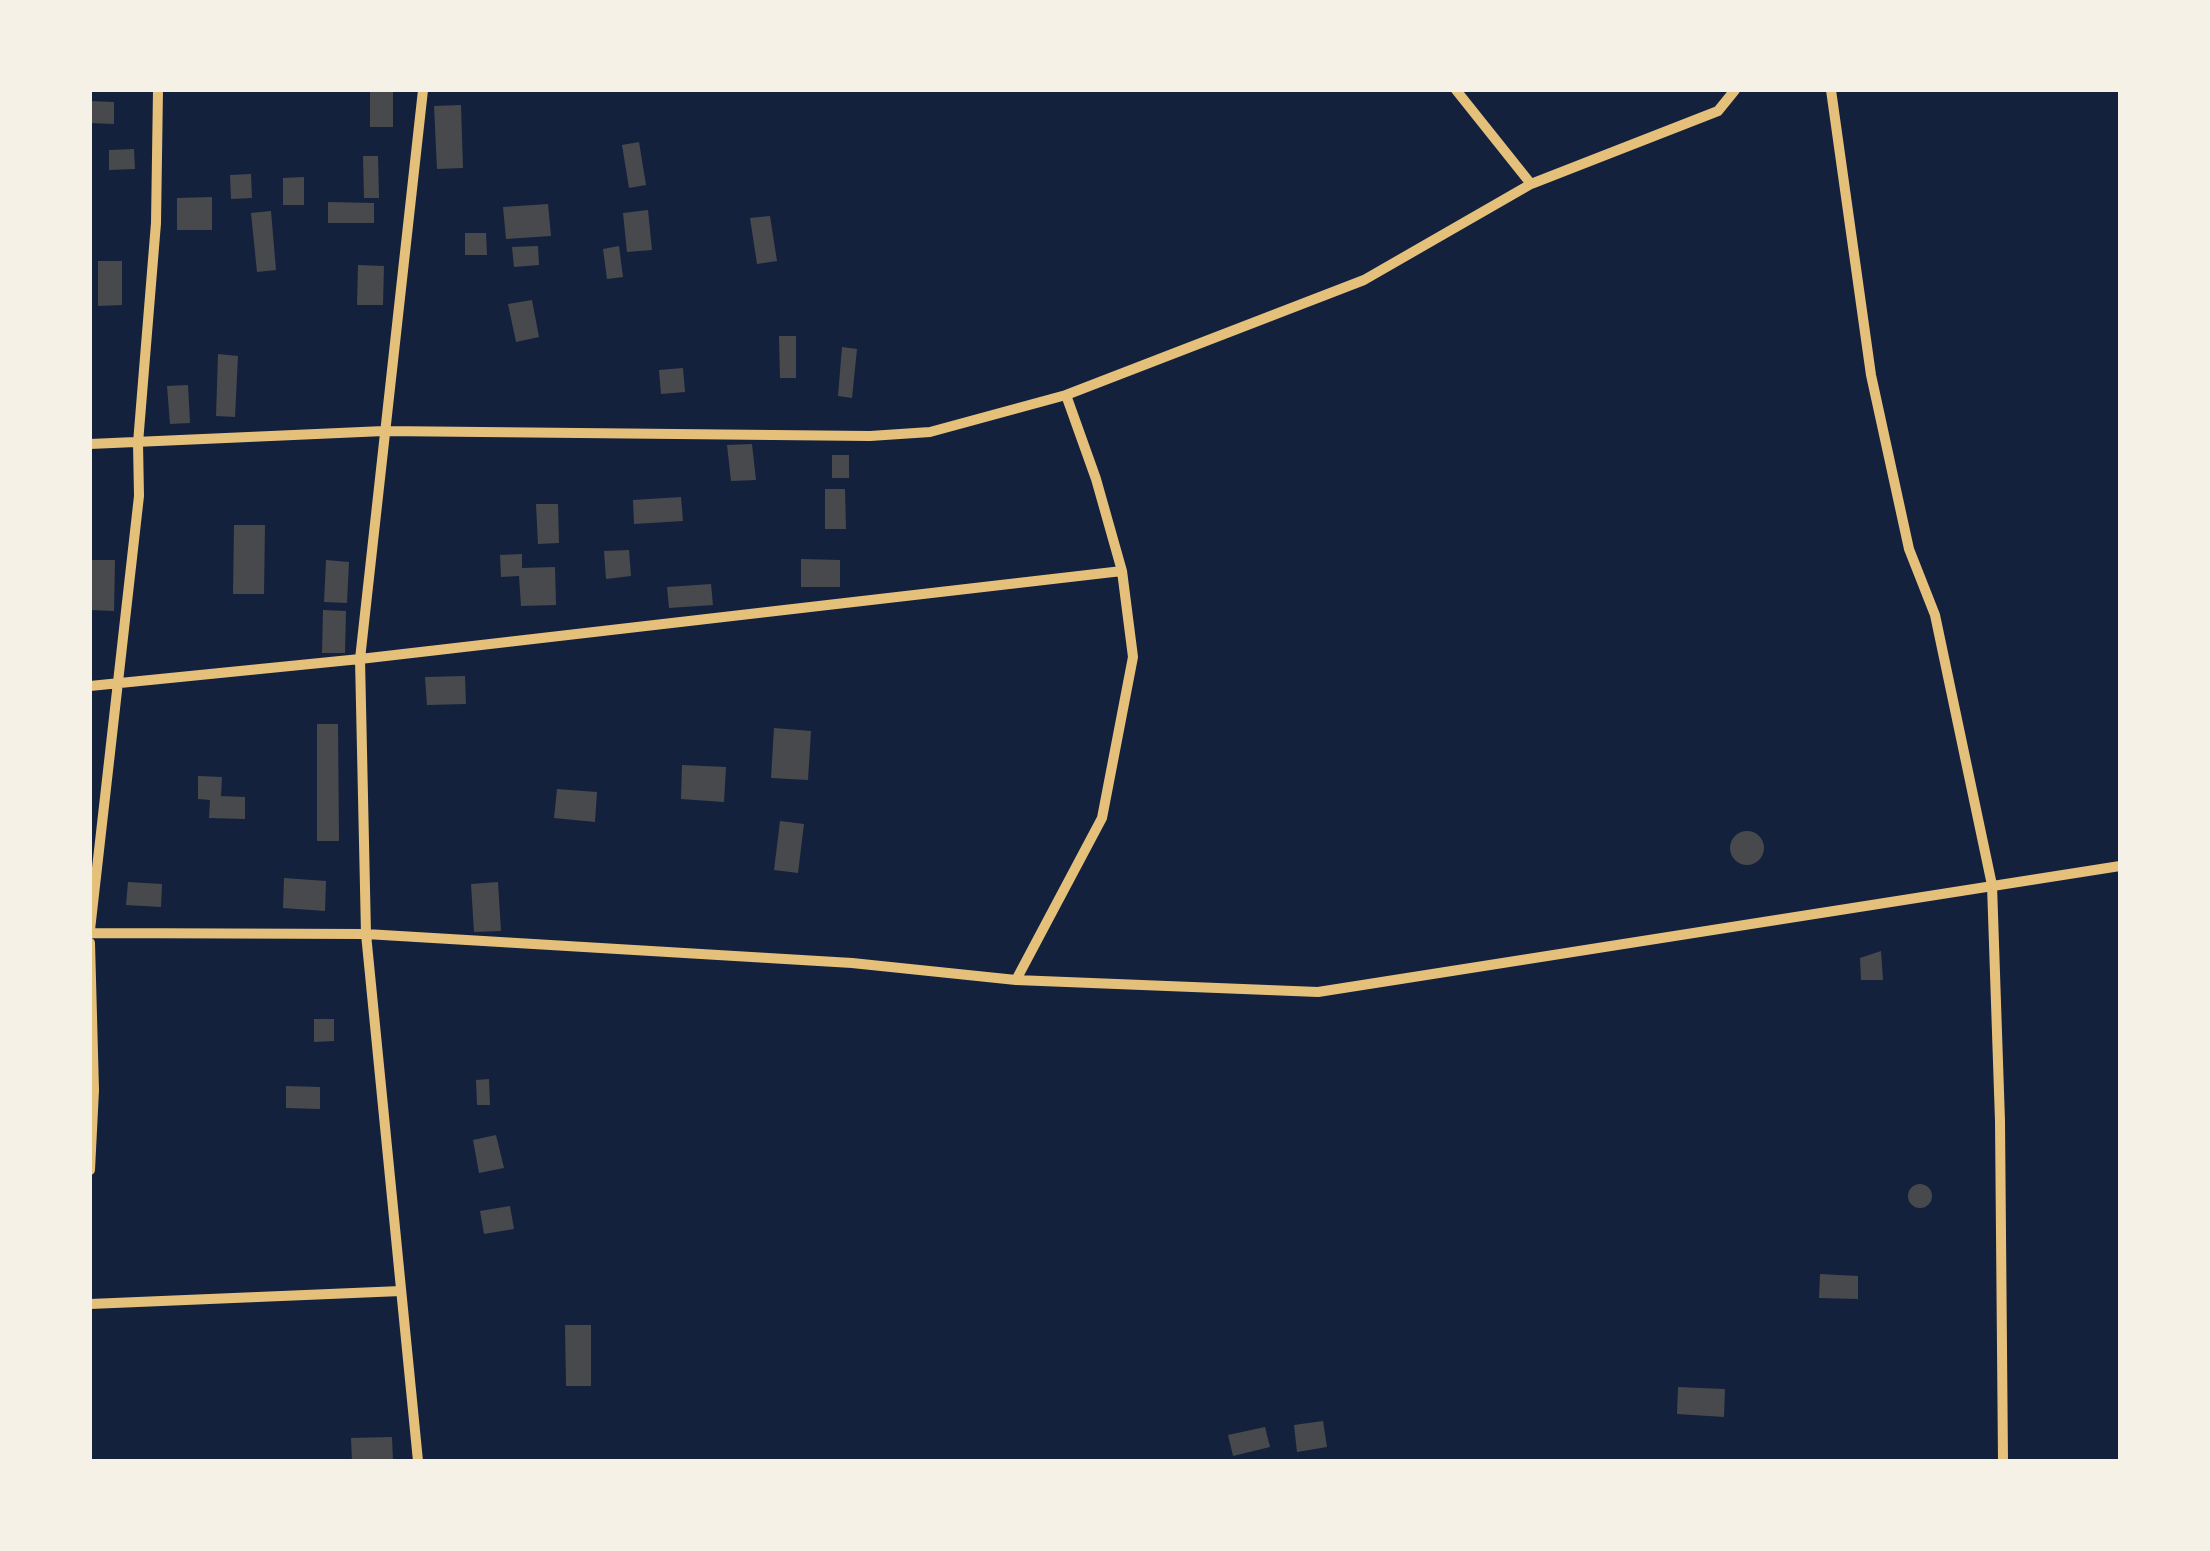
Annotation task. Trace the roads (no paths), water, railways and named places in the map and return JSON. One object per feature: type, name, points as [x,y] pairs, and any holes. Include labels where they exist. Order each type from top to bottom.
[{"type":"street","points":[[158,90],[156,223],[138,444],[139,496],[90,932],[366,934],[852,963],[1016,980],[1318,992],[2120,866]]},
{"type":"street","points":[[418,1461],[366,934],[360,659],[423,90]]},
{"type":"street","points":[[1456,90],[1530,184]]},
{"type":"street","points":[[90,444],[384,431],[870,436],[930,432],[1066,395],[1364,280],[1530,184],[1718,112],[1735,90]]},
{"type":"street","points":[[1831,90],[1871,375],[1910,549],[1935,615],[1992,885],[2000,1121],[2003,1461]]},
{"type":"street","points":[[1016,980],[1102,818],[1134,657],[1122,571],[1096,479],[1066,395]]},
{"type":"street","points":[[90,686],[360,659],[1122,571]]},
{"type":"street","points":[[90,942],[94,1090],[90,1170]]},
{"type":"street","points":[[90,1304],[401,1291]]}]
